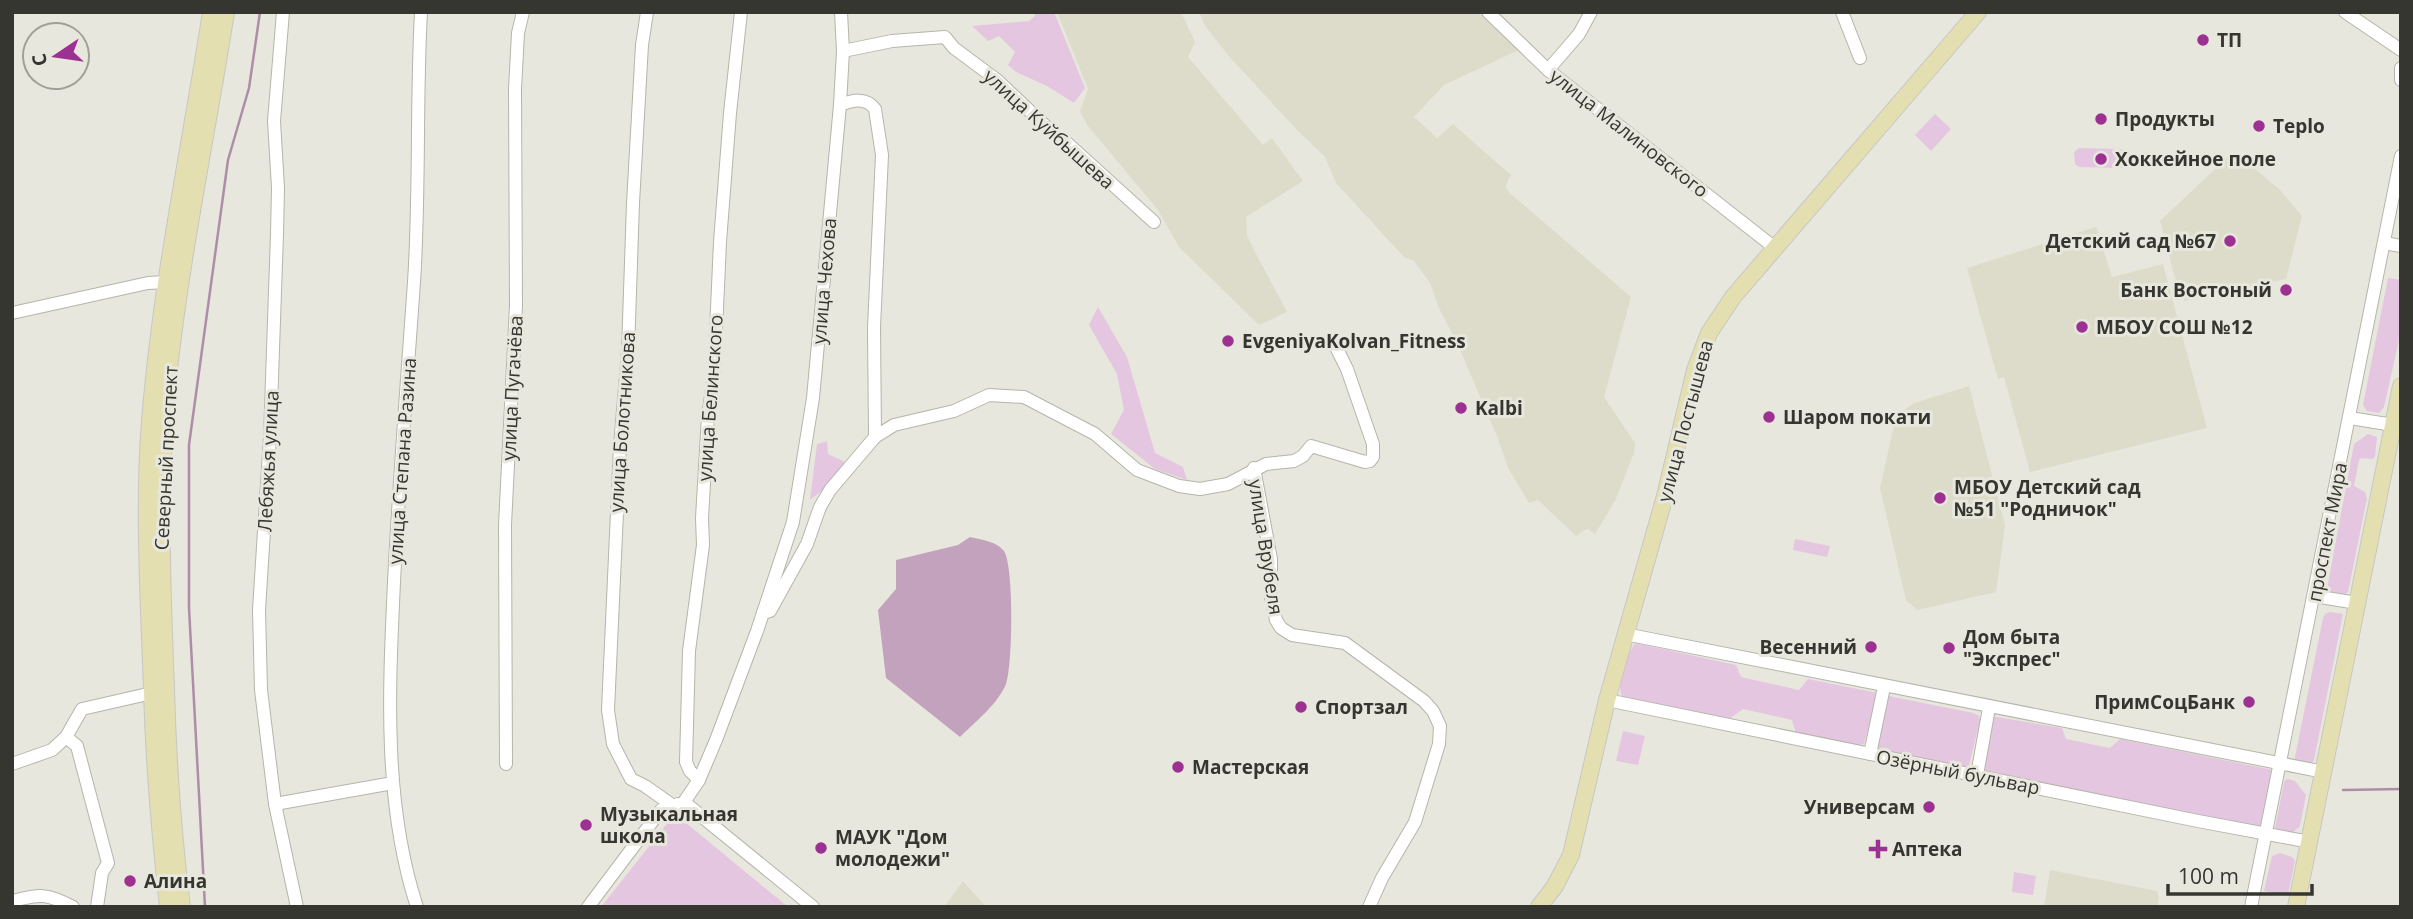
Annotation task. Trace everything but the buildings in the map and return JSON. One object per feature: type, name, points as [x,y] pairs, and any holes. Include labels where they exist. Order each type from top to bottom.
[{"type":"main road","name":"Северный проспект","points":[[168,907],[160,831],[151,411],[166,282],[211,12]]},
{"type":"main road","name":"Северный проспект","points":[[154,518],[173,334],[226,12]]},
{"type":"main road","name":"улица Постышева","points":[[1539,907],[1555,886],[1571,855],[1607,700],[1665,496],[1701,350],[1720,315],[1978,12]]},
{"type":"main road","points":[[2296,907],[2401,386]]},
{"type":"main road","name":"Северный проспект","points":[[159,691],[182,907]]},
{"type":"street","name":"Лебяжья улица","points":[[283,12],[274,121],[278,188],[277,234],[270,436],[259,610],[261,690],[275,804],[297,907]]},
{"type":"street","name":"улица Степана Разина","points":[[417,907],[399,839],[389,713],[391,639],[414,276],[421,12]]},
{"type":"street","name":"улица Пугачёва","points":[[506,765],[505,525],[516,304],[515,89],[518,33],[523,12]]},
{"type":"street","name":"улица Болотникова","points":[[647,12],[642,45],[628,351],[620,446],[608,710],[613,744],[631,779],[678,804],[813,907]]},
{"type":"street","name":"улица Белинского","points":[[699,780],[686,762],[690,651],[703,545],[702,505],[708,416],[714,375],[720,242],[741,12]]},
{"type":"street","name":"улица Чехова","points":[[588,907],[661,810],[678,804],[699,780],[763,613],[793,522],[807,443],[840,105],[843,51],[841,12]]},
{"type":"street","name":"улица Малиновского","points":[[1488,12],[1548,71],[1775,248]]},
{"type":"street","points":[[1548,71],[1579,34],[1591,12]]},
{"type":"street","points":[[1842,12],[1860,58]]},
{"type":"street","points":[[2345,12],[2401,50]]},
{"type":"street","name":"улица Куйбышева","points":[[843,51],[892,41],[946,37],[954,48],[997,80],[1154,222]]},
{"type":"street","points":[[2401,68],[2401,80]]},
{"type":"street","points":[[840,105],[864,100],[871,103],[875,109],[881,155],[874,327],[876,437]]},
{"type":"street","name":"проспект Мира","points":[[2251,907],[2401,156]]},
{"type":"street","points":[[2384,243],[2401,246]]},
{"type":"street","points":[[12,313],[148,283],[166,282]]},
{"type":"street","points":[[763,613],[770,611],[792,572],[830,490],[876,437],[894,425],[954,411],[989,395],[1024,397],[1096,434],[1137,470],[1180,486],[1200,489],[1228,484],[1266,464],[1294,461],[1303,456],[1311,446],[1365,462],[1370,461],[1373,457],[1373,444],[1347,369],[1337,349]]},
{"type":"street","points":[[2350,418],[2393,425]]},
{"type":"street","name":"улица Врубеля","points":[[1254,468],[1271,559],[1271,597],[1276,620],[1281,628],[1292,635],[1345,643],[1424,701],[1433,711],[1440,726],[1439,744],[1415,822],[1382,878],[1369,907]]},
{"type":"street","points":[[2314,596],[2357,603]]},
{"type":"street","points":[[1625,634],[2323,772]]},
{"type":"street","points":[[1870,754],[1884,687]]},
{"type":"street","points":[[12,764],[52,750],[66,737],[82,709],[159,691]]},
{"type":"street","name":"Озёрный бульвар","points":[[1607,700],[2310,842]]},
{"type":"street","points":[[1977,775],[1989,708]]},
{"type":"street","points":[[66,737],[77,746],[107,863],[102,873],[97,907]]},
{"type":"street","points":[[275,804],[393,783]]},
{"type":"street","points":[[12,901],[33,896],[53,896],[72,907]]},
{"type":"shaded area","points":[[1035,12],[1054,12],[1085,88],[1074,103],[1047,86],[1016,72],[1008,65],[1015,52],[999,36],[988,41],[972,26],[1029,21],[1035,16]]},
{"type":"shaded area","points":[[1057,12],[1181,12],[1195,42],[1188,57],[1263,145],[1272,138],[1303,181],[1246,217],[1247,235],[1287,312],[1259,325],[1179,247],[1158,210],[1087,125],[1080,111],[1088,89]]},
{"type":"shaded area","points":[[1199,12],[1477,12],[1521,49],[1444,85],[1414,117],[1437,138],[1453,124],[1511,175],[1505,187],[1511,194],[1631,297],[1604,397],[1635,443],[1634,453],[1615,501],[1595,534],[1587,529],[1576,536],[1538,500],[1529,503],[1508,468],[1497,436],[1430,283],[1414,261],[1404,257],[1336,183],[1325,157],[1228,55],[1205,26]]},
{"type":"shaded area","points":[[1935,114],[1951,129],[1931,151],[1915,135]]},
{"type":"shaded area","name":"Хоккейное поле","points":[[2079,148],[2122,149],[2127,154],[2127,163],[2122,168],[2079,167],[2075,164],[2074,152]]},
{"type":"shaded area","name":"Детский сад №67","points":[[2234,151],[2280,190],[2302,216],[2286,279],[2185,301],[2179,293],[2160,221]]},
{"type":"shaded area","name":"МБОУ СОШ №12","points":[[2096,227],[2112,277],[2163,264],[2207,428],[2030,472],[2004,377],[1998,379],[1967,268]]},
{"type":"shaded area","points":[[2388,278],[2401,280],[2401,331],[2384,407],[2379,413],[2367,411],[2363,405]]},
{"type":"shaded area","points":[[1098,307],[1127,357],[1155,453],[1183,467],[1187,480],[1155,469],[1111,434],[1124,410],[1117,374],[1089,325]]},
{"type":"shaded area","name":"МБОУ Детский сад №51 \"Родничок\"","points":[[1969,386],[2005,525],[1996,592],[1917,610],[1906,600],[1880,488],[1896,416],[1914,403]]},
{"type":"shaded area","points":[[2368,434],[2377,437],[2375,457],[2359,460],[2354,486],[2365,492],[2367,498],[2348,592],[2344,595],[2331,593],[2327,589],[2354,444]]},
{"type":"shaded area","points":[[827,441],[828,454],[845,462],[830,484],[810,500],[817,444]]},
{"type":"shaded area","points":[[970,537],[993,543],[1004,551],[1010,576],[1011,638],[1008,674],[1002,692],[960,737],[886,678],[878,610],[896,589],[896,560],[958,545]]},
{"type":"shaded area","points":[[1795,539],[1830,546],[1827,557],[1793,550]]},
{"type":"shaded area","points":[[2330,612],[2343,614],[2314,760],[2311,764],[2294,762],[2323,618]]},
{"type":"shaded area","points":[[1635,643],[1736,665],[1741,677],[1799,690],[1808,679],[1878,693],[1864,744],[1796,734],[1792,720],[1743,709],[1726,721],[1622,697],[1621,677]]},
{"type":"shaded area","points":[[1889,696],[1979,716],[1969,765],[1964,767],[1882,751],[1877,745],[1885,699]]},
{"type":"shaded area","points":[[1991,716],[2062,728],[2066,739],[2110,748],[2120,739],[2273,770],[2260,828],[1982,771]]},
{"type":"shaded area","points":[[1623,731],[1645,736],[1638,765],[1616,761]]},
{"type":"shaded area","points":[[2287,779],[2295,781],[2306,795],[2300,826],[2290,835],[2277,833],[2275,828],[2284,782]]},
{"type":"shaded area","points":[[680,818],[788,907],[601,907],[666,825],[671,820]]},
{"type":"shaded area","points":[[2280,853],[2292,857],[2295,861],[2288,895],[2264,891],[2272,856]]},
{"type":"shaded area","points":[[2050,870],[2157,891],[2157,907],[2044,907]]},
{"type":"shaded area","points":[[2014,872],[2036,876],[2033,895],[2012,892]]},
{"type":"shaded area","points":[[963,881],[986,907],[944,907]]},
{"type":"waterway","points":[[205,907],[189,608],[189,445],[228,160],[249,88],[260,12]]},
{"type":"waterway","points":[[2343,790],[2401,789]]},
{"type":"place","name":"ТП","points":[[2203,40]]},
{"type":"place","name":"Продукты","points":[[2101,119]]},
{"type":"place","name":"Teplo","points":[[2259,126]]},
{"type":"place","name":"Хоккейное поле","points":[[2101,159]]},
{"type":"place","name":"Детский сад №67","points":[[2230,241]]},
{"type":"place","name":"Банк Востоный","points":[[2286,290]]},
{"type":"place","name":"МБОУ СОШ №12","points":[[2082,327]]},
{"type":"place","name":"EvgeniyaKolvan_Fitness","points":[[1228,341]]},
{"type":"place","name":"Kalbi","points":[[1461,408]]},
{"type":"place","name":"Шаром покати","points":[[1769,417]]},
{"type":"place","name":"МБОУ Детский сад №51 \"Родничок\"","points":[[1940,498]]},
{"type":"place","name":"Весенний","points":[[1871,647]]},
{"type":"place","name":"Дом быта \"Экспрес\"","points":[[1949,648]]},
{"type":"place","name":"ПримСоцБанк","points":[[2249,702]]},
{"type":"place","name":"Спортзал","points":[[1301,707]]},
{"type":"place","name":"Мастерская","points":[[1178,767]]},
{"type":"place","name":"Универсам","points":[[1929,807]]},
{"type":"place","name":"Музыкальная школа","points":[[586,825]]},
{"type":"place","name":"МАУК \"Дом молодежи\"","points":[[821,848]]},
{"type":"place","name":"Аптека","points":[[1878,849]]},
{"type":"place","name":"Алина","points":[[130,881]]}]
